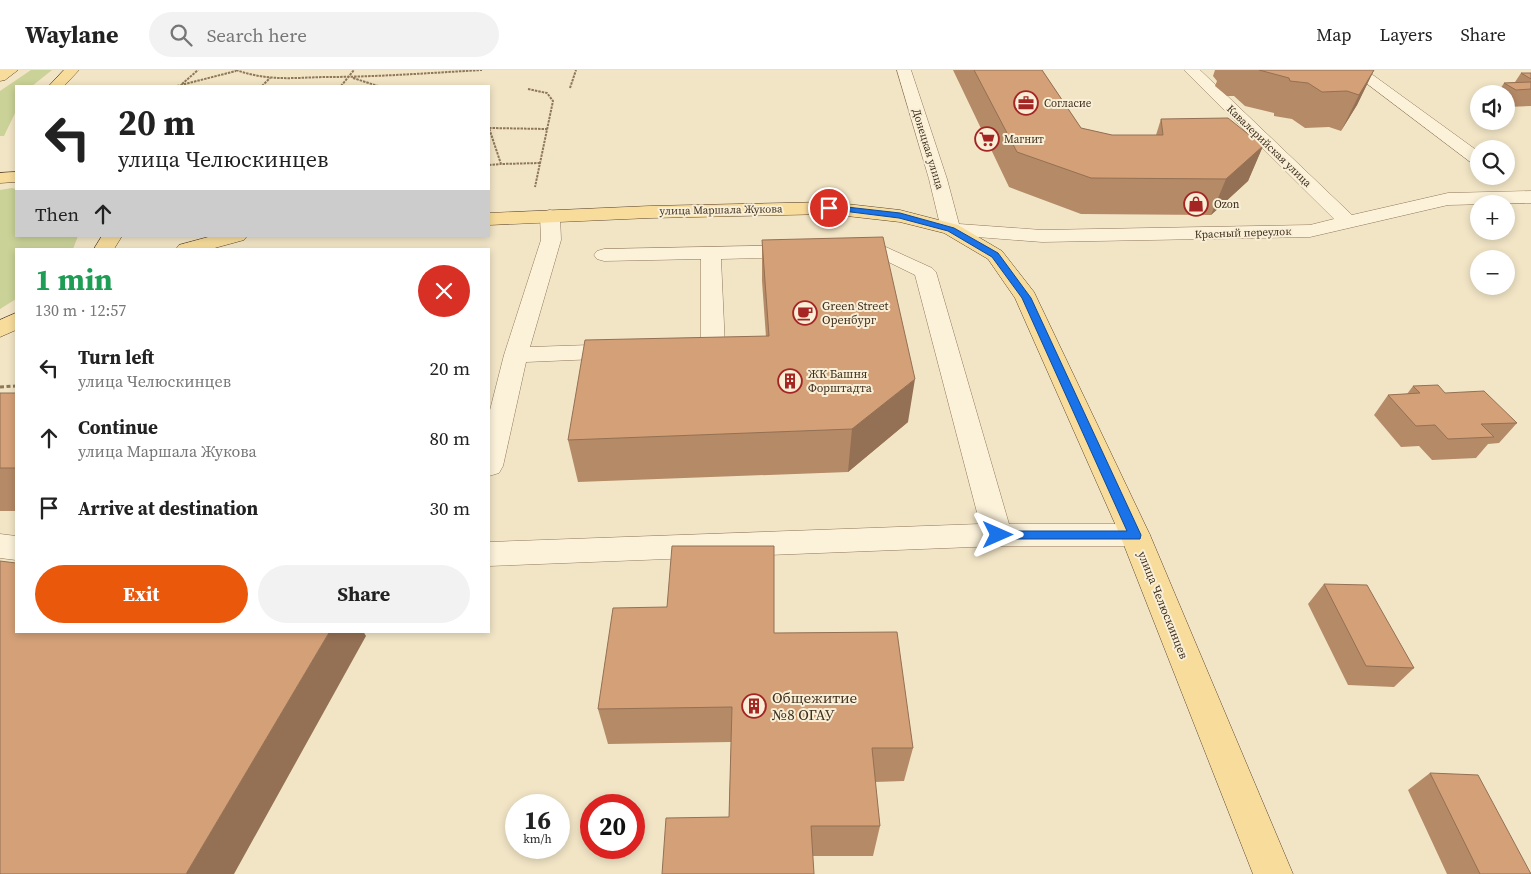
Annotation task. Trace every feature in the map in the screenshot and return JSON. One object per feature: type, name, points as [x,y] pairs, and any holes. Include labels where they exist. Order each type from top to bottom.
[{"type":"main road","points":[[0,77],[11,70]]},
{"type":"main road","points":[[57,85],[72,70]]},
{"type":"main road","points":[[0,178],[15,177]]},
{"type":"main road","name":"улица Маршала Жукова","points":[[490,219],[829,208],[900,216],[951,229]]},
{"type":"main road","name":"улица Челюскинцев","points":[[951,229],[995,255],[1026,298],[1135,535],[1273,874]]},
{"type":"main road","points":[[105,248],[111,237]]},
{"type":"main road","points":[[190,248],[233,237]]},
{"type":"main road","points":[[0,330],[15,321]]},
{"type":"street","name":"Донецкая улица","points":[[904,70],[938,179],[951,229]]},
{"type":"street","name":"Кавалерийская улица","points":[[1191,70],[1347,221]]},
{"type":"street","points":[[1356,70],[1470,153]]},
{"type":"street","points":[[1514,185],[1531,197]]},
{"type":"street","name":"Красный переулок","points":[[951,229],[1042,236],[1310,231],[1448,199],[1531,197]]},
{"type":"street","points":[[490,462],[516,355],[551,240],[550,216]]},
{"type":"street","points":[[604,256],[877,249],[925,272],[998,535]]},
{"type":"street","points":[[516,355],[713,348],[711,254]]},
{"type":"street","points":[[490,554],[998,535],[1135,535]]},
{"type":"street","points":[[0,546],[15,548]]},
{"type":"path","points":[[181,84],[198,70]]},
{"type":"path","points":[[181,84],[236,70],[257,77],[270,78],[350,77],[482,70]]},
{"type":"path","points":[[342,85],[354,70]]},
{"type":"path","points":[[570,88],[576,70]]},
{"type":"path","points":[[350,77],[375,85]]},
{"type":"path","points":[[263,85],[270,78]]},
{"type":"path","points":[[528,89],[547,93],[553,101],[534,193]]},
{"type":"path","points":[[490,128],[547,129]]},
{"type":"path","points":[[490,131],[501,164]]},
{"type":"path","points":[[490,165],[540,162]]},
{"type":"path","points":[[0,386],[15,386]]},
{"type":"green space","points":[[31,70],[52,70],[33,85],[15,85],[15,113],[4,136],[0,136],[0,91]]},
{"type":"green space","points":[[15,189],[15,237],[78,237],[73,248],[15,248],[15,300],[0,309],[0,190]]},
{"type":"building","points":[[974,70],[1042,70],[1081,128],[1112,135],[1163,135],[1161,119],[1228,118],[1263,146],[1226,179],[1091,178],[1017,152]]},
{"type":"building","points":[[1259,70],[1374,70],[1359,95],[1347,91],[1322,92],[1308,83],[1290,81],[1289,78]]},
{"type":"building","points":[[1521,73],[1531,73],[1531,79]]},
{"type":"building","points":[[1531,82],[1531,89],[1516,90],[1515,85],[1504,83]]},
{"type":"building","name":"ЖК Башня Форштадта","points":[[883,237],[915,379],[852,429],[568,440],[585,340],[769,336],[762,240]]},
{"type":"building","points":[[1438,385],[1445,393],[1484,391],[1517,423],[1481,424],[1494,437],[1448,439],[1435,425],[1416,426],[1388,395],[1420,393],[1413,386]]},
{"type":"building","points":[[0,393],[15,393],[15,468],[0,468]]},
{"type":"building","name":"Общежитие №8 ОГАУ","points":[[672,546],[774,546],[774,633],[897,632],[913,748],[872,748],[880,826],[811,826],[814,874],[662,874],[666,818],[729,817],[732,707],[598,709],[613,608],[667,607]]},
{"type":"building","points":[[0,561],[15,563],[15,633],[329,633],[186,874],[0,874]]},
{"type":"building","points":[[1324,584],[1367,585],[1414,668],[1366,666]]},
{"type":"building","points":[[1430,773],[1478,775],[1531,874],[1480,874]]},
{"type":"place","name":"Согласие","points":[[1026,103]]},
{"type":"place","name":"Магнит","points":[[987,139]]},
{"type":"place","name":"Ozon","points":[[1196,204]]},
{"type":"place","name":"Green Street Оренбург","points":[[805,313]]},
{"type":"place","name":"ЖК Башня Форштадта","points":[[790,381]]},
{"type":"place","name":"Общежитие №8 ОГАУ","points":[[754,706]]},
{"type":"route","points":[[829,208],[900,216],[951,229],[995,255],[1026,298],[1135,535],[998,535]]}]
